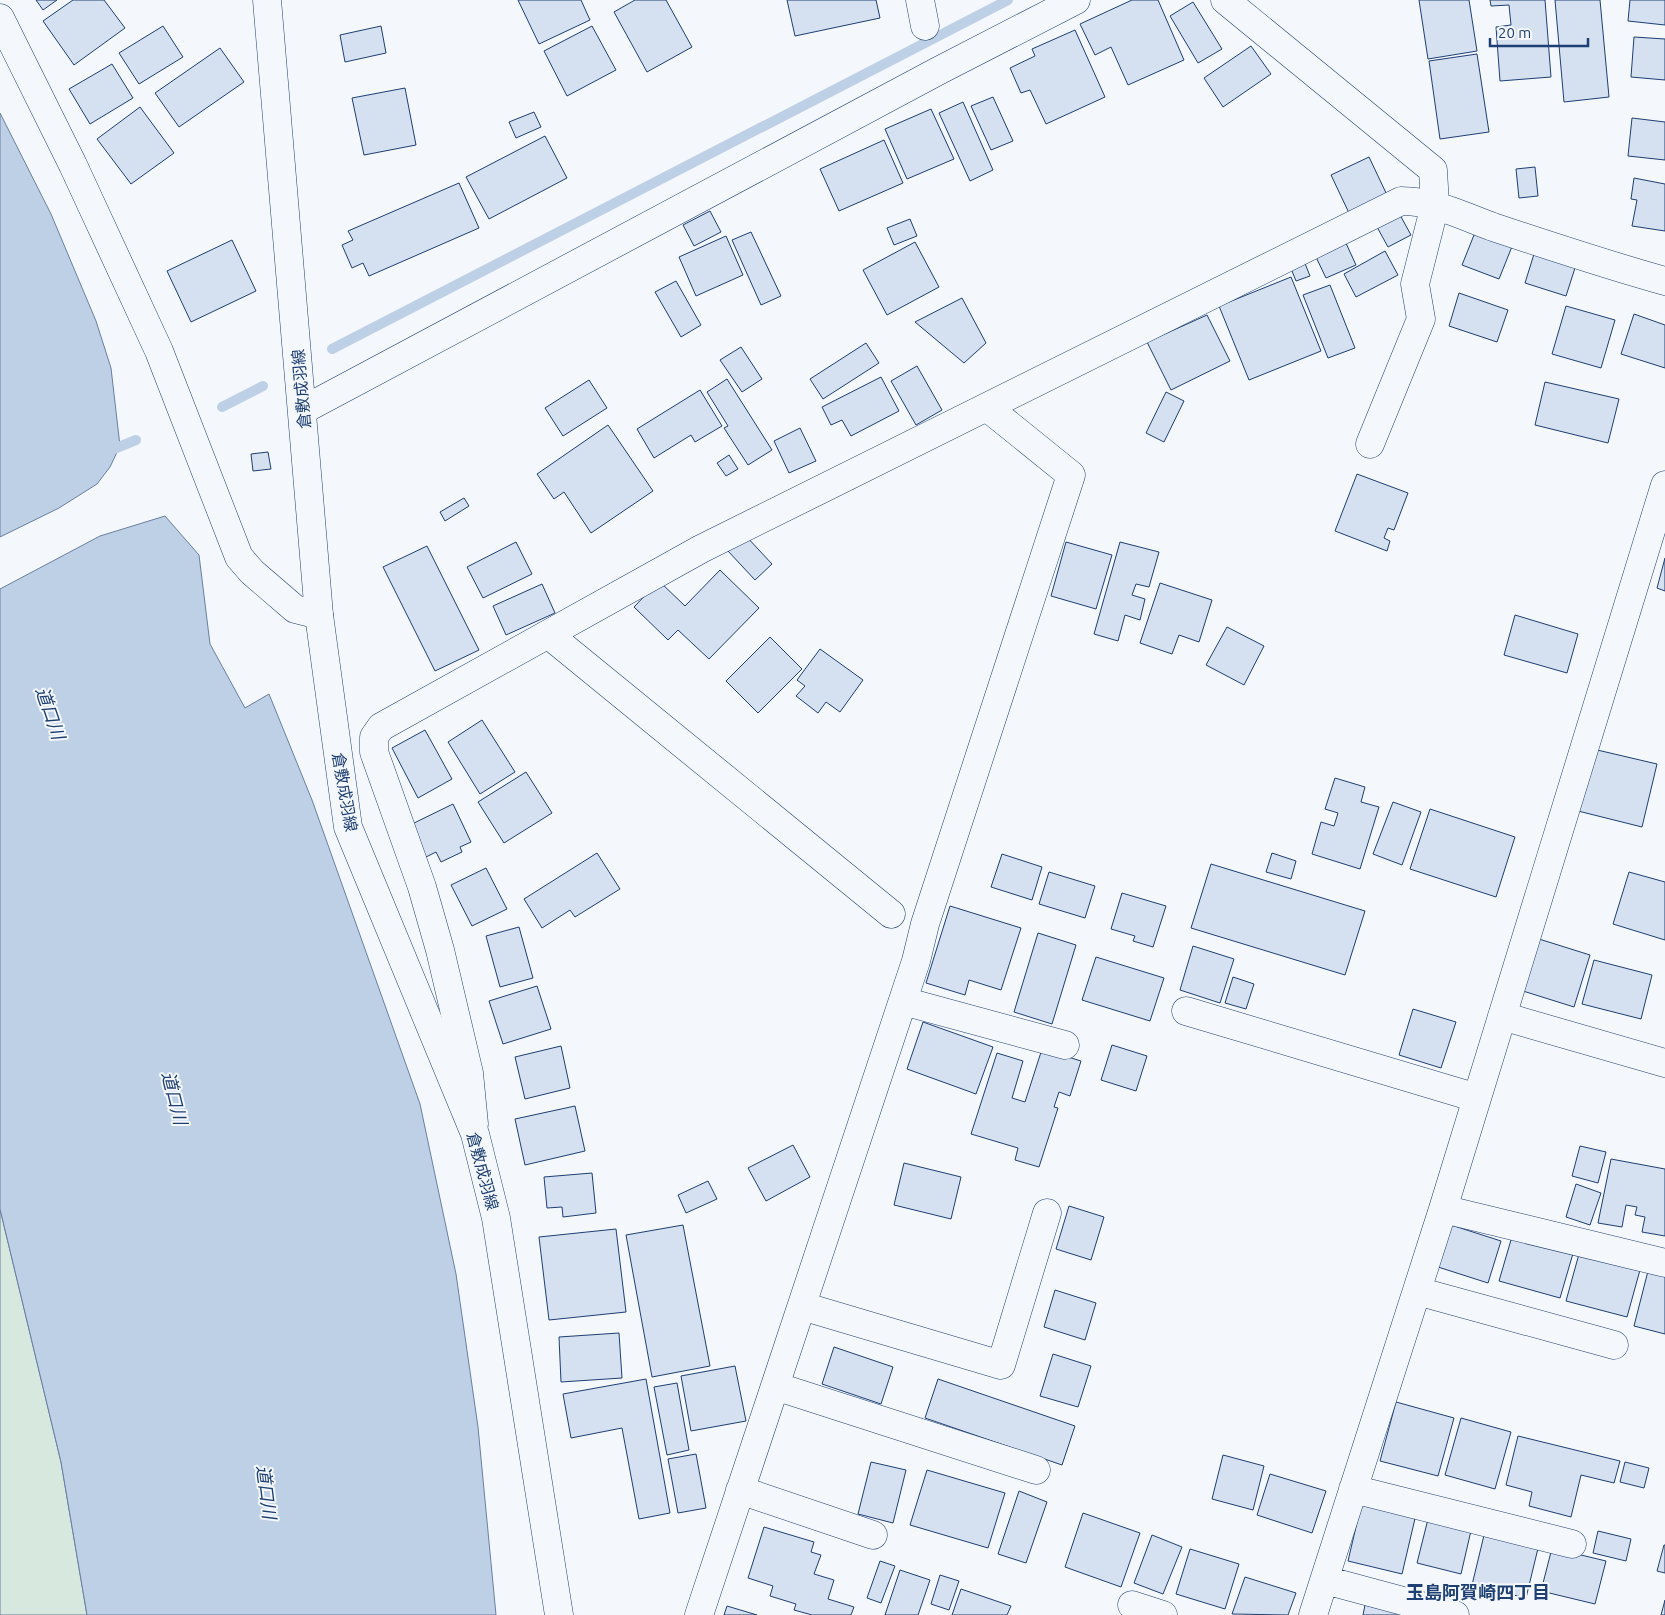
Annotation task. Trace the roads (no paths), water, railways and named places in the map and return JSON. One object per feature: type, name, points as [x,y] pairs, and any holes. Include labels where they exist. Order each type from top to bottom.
[{"type":"street","name":"倉敷成羽線","points":[[267,0],[319,615],[348,826],[475,1134],[496,1218],[560,1615]]},
{"type":"street","points":[[920,0],[925,26]]},
{"type":"street","points":[[303,410],[922,79],[1076,0]]},
{"type":"street","points":[[1225,0],[1433,170],[1435,205],[1415,284],[1421,319],[1370,444]]},
{"type":"street","points":[[0,18],[73,165],[159,352],[239,557],[252,572],[295,609],[319,615]]},
{"type":"street","points":[[475,1134],[468,1073],[456,1010],[422,887],[374,752],[374,737],[381,727],[701,549],[988,408],[1401,201],[1418,201],[1435,205],[1494,227],[1665,281]]},
{"type":"street","points":[[699,1615],[902,1001],[1071,475],[988,408]]},
{"type":"street","points":[[1313,1615],[1443,1209],[1665,485]]},
{"type":"street","points":[[549,635],[890,914]]},
{"type":"street","points":[[902,1001],[1065,1045]]},
{"type":"street","points":[[1186,1011],[1477,1098]]},
{"type":"street","points":[[1502,1016],[1665,1063]]},
{"type":"street","points":[[1443,1209],[1665,1264]]},
{"type":"street","points":[[802,1306],[1001,1365],[1047,1214]]},
{"type":"street","points":[[1416,1291],[1614,1345]]},
{"type":"street","points":[[775,1386],[1036,1470]]},
{"type":"street","points":[[1353,1489],[1572,1544]]},
{"type":"street","points":[[740,1490],[873,1535]]},
{"type":"street","points":[[1324,1580],[1455,1615]]},
{"type":"street","points":[[1132,1605],[1163,1615]]},
{"type":"water","points":[[0,113],[51,214],[96,321],[111,368],[120,446],[110,467],[97,484],[59,508],[0,537]]},
{"type":"water","name":"道口川","points":[[165,516],[199,555],[210,644],[245,708],[269,694],[312,800],[420,1104],[456,1274],[478,1427],[496,1615],[87,1615],[61,1462],[0,1209],[0,589],[100,536]]},
{"type":"waterway","points":[[332,349],[1008,0]]},
{"type":"waterway","points":[[222,407],[263,386]]},
{"type":"waterway","points":[[109,451],[136,440]]},
{"type":"district","name":"玉島阿賀崎四丁目","points":[[1478,1592]]}]
